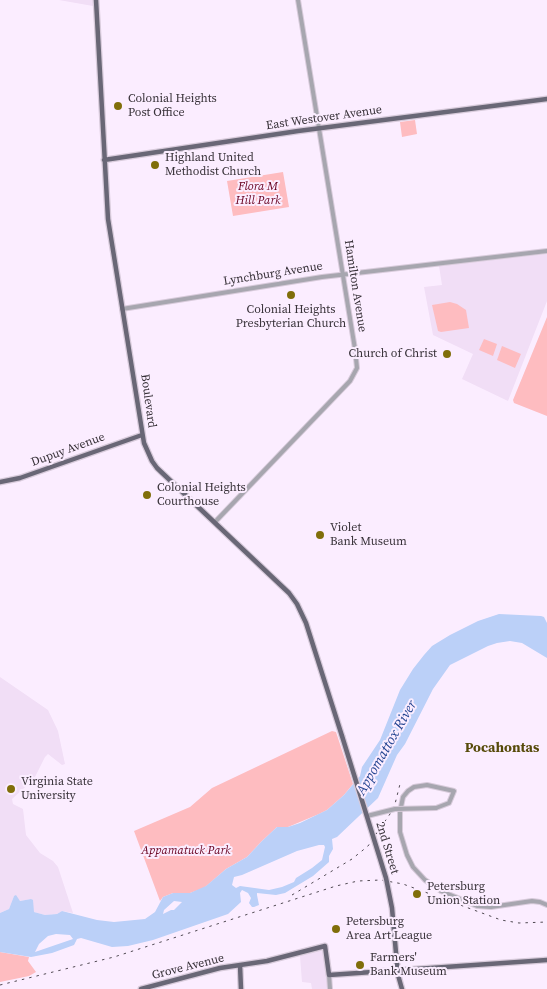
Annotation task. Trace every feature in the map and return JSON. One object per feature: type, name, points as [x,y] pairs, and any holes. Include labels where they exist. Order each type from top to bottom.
[{"type":"main road","name":"Boulevard","points":[[96,0],[104,160],[110,234],[146,450],[155,465],[289,593],[301,610],[342,736]]},
{"type":"main road","name":"East Westover Avenue","points":[[104,160],[547,98]]},
{"type":"main road","name":"Dupuy Avenue","points":[[0,482],[20,478],[142,435]]},
{"type":"main road","name":"2nd Street","points":[[342,736],[390,894],[398,970],[402,989]]},
{"type":"main road","name":"Grove Avenue","points":[[142,989],[240,964],[267,961],[325,946],[329,975]]},
{"type":"main road","points":[[329,975],[547,960]]},
{"type":"main road","points":[[240,964],[241,989]]},
{"type":"street","name":"Hamilton Avenue","points":[[215,522],[353,377],[356,368],[343,274],[298,0]]},
{"type":"street","name":"Lynchburg Avenue","points":[[122,309],[343,274],[547,251]]},
{"type":"street","points":[[367,816],[388,809],[436,808],[445,806],[454,791],[427,785],[414,787],[405,794],[401,804],[399,820],[406,855],[421,877],[441,891],[477,906],[491,907],[532,901],[547,905]]},
{"type":"street","points":[[329,975],[330,989]]},
{"type":"shaded area","points":[[59,0],[93,0],[93,6]]},
{"type":"shaded area","points":[[547,254],[547,301],[508,401],[462,379],[473,354],[433,335],[424,287],[442,285],[439,266]]},
{"type":"shaded area","name":"Virginia State University","points":[[0,677],[48,710],[58,731],[65,764],[62,765],[48,754],[34,779],[12,799],[13,804],[23,809],[26,835],[40,853],[53,861],[58,867],[73,913],[62,911],[57,914],[45,915],[34,912],[31,899],[20,901],[14,896],[9,909],[0,913]]},
{"type":"shaded area","points":[[321,950],[324,953],[328,989],[312,989],[311,983],[302,982],[300,956]]},
{"type":"green space","points":[[415,120],[417,134],[402,137],[400,122]]},
{"type":"green space","name":"Flora M Hill Park","points":[[283,172],[289,207],[233,216],[227,181]]},
{"type":"green space","points":[[450,302],[466,310],[469,328],[438,331],[432,305]]},
{"type":"green space","points":[[547,317],[547,416],[514,403],[513,400]]},
{"type":"green space","points":[[484,339],[497,344],[493,356],[479,350]]},
{"type":"green space","points":[[502,346],[521,354],[515,368],[497,360]]},
{"type":"green space","name":"Appamatuck Park","points":[[332,731],[336,732],[353,784],[344,795],[327,810],[319,814],[288,827],[277,827],[247,857],[226,869],[204,888],[190,893],[173,893],[163,897],[160,901],[134,831],[190,807],[212,788]]},
{"type":"green space","points":[[0,952],[29,957],[28,961],[36,972],[29,976],[0,982]]},
{"type":"water","name":"Appomattox River","points":[[499,614],[544,617],[547,623],[547,658],[522,643],[510,641],[488,646],[450,665],[433,689],[405,744],[397,755],[378,798],[337,837],[332,839],[333,849],[329,856],[329,862],[313,876],[285,893],[276,895],[257,893],[259,905],[254,907],[249,903],[251,898],[248,893],[242,890],[240,893],[241,902],[228,914],[153,940],[128,946],[112,947],[81,938],[77,939],[74,945],[52,953],[31,957],[0,952],[0,913],[9,909],[16,895],[20,901],[33,900],[34,912],[45,915],[57,914],[62,911],[97,920],[114,922],[145,919],[155,912],[163,897],[173,893],[190,893],[206,886],[226,869],[247,857],[277,827],[288,827],[300,823],[327,810],[344,795],[360,776],[362,767],[380,740],[400,690],[424,655],[432,646],[478,621]],"holes":[[[324,845],[325,847],[322,860],[296,878],[294,882],[269,890],[240,886],[236,888],[232,885],[234,877],[297,851]],[[174,901],[182,902],[174,910],[163,914],[164,910]],[[56,934],[70,935],[73,939],[35,952],[39,944],[48,936]]]},
{"type":"railway","points":[[292,895],[352,859],[368,846],[390,814],[395,804],[400,784]]},
{"type":"railway","points":[[0,985],[114,957],[336,886],[358,881],[381,880],[403,884],[501,920],[519,923],[547,922]]},
{"type":"place","name":"Colonial Heights Post Office","points":[[118,106]]},
{"type":"place","name":"Highland United Methodist Church","points":[[155,165]]},
{"type":"place","name":"Colonial Heights Presbyterian Church","points":[[291,295]]},
{"type":"place","name":"Church of Christ","points":[[447,354]]},
{"type":"place","name":"Colonial Heights Courthouse","points":[[147,495]]},
{"type":"place","name":"Violet Bank Museum","points":[[320,535]]},
{"type":"place","name":"Virginia State University","points":[[11,789]]},
{"type":"place","name":"Petersburg Union Station","points":[[417,894]]},
{"type":"place","name":"Petersburg Area Art League","points":[[336,929]]},
{"type":"place","name":"Farmers' Bank Museum","points":[[360,965]]},
{"type":"district","name":"Pocahontas","points":[[502,748]]}]
